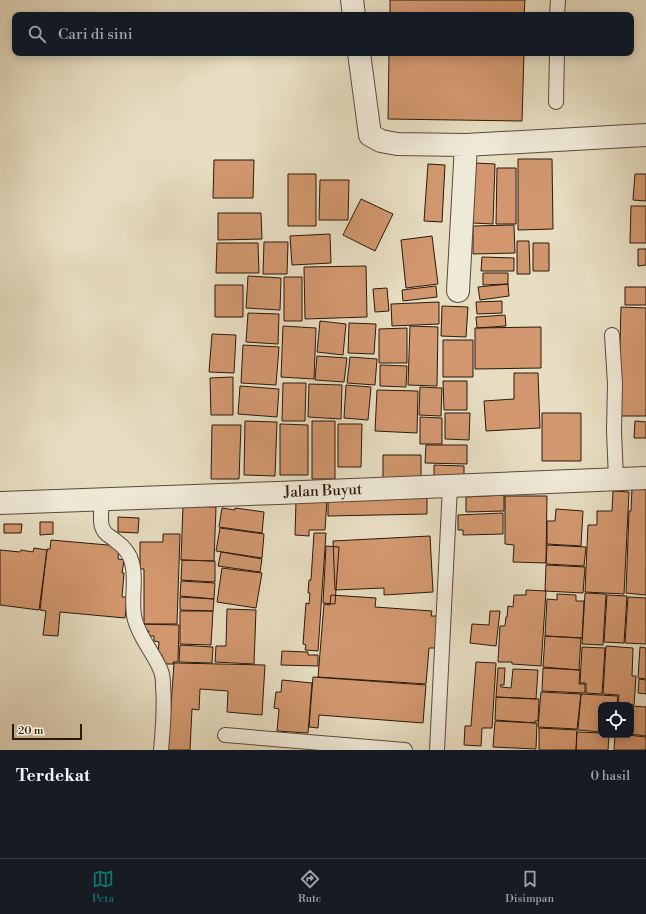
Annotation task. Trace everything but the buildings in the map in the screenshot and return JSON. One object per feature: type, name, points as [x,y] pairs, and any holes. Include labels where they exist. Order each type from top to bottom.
[{"type":"street","points":[[352,0],[354,12]]},
{"type":"street","points":[[359,56],[370,135],[381,141],[397,144],[466,145],[646,135]]},
{"type":"street","points":[[458,291],[466,145]]},
{"type":"street","name":"Jalan Buyut","points":[[0,502],[278,493],[646,478]]},
{"type":"lane","points":[[557,12],[558,0]]},
{"type":"lane","points":[[556,102],[557,56]]},
{"type":"lane","points":[[612,335],[615,384],[614,431],[616,479]]},
{"type":"lane","points":[[437,750],[450,486]]},
{"type":"lane","points":[[102,499],[102,529],[107,535],[122,546],[132,563],[134,579],[134,618],[145,644],[155,658],[162,673],[164,711],[161,750]]},
{"type":"lane","points":[[225,735],[405,750]]}]
